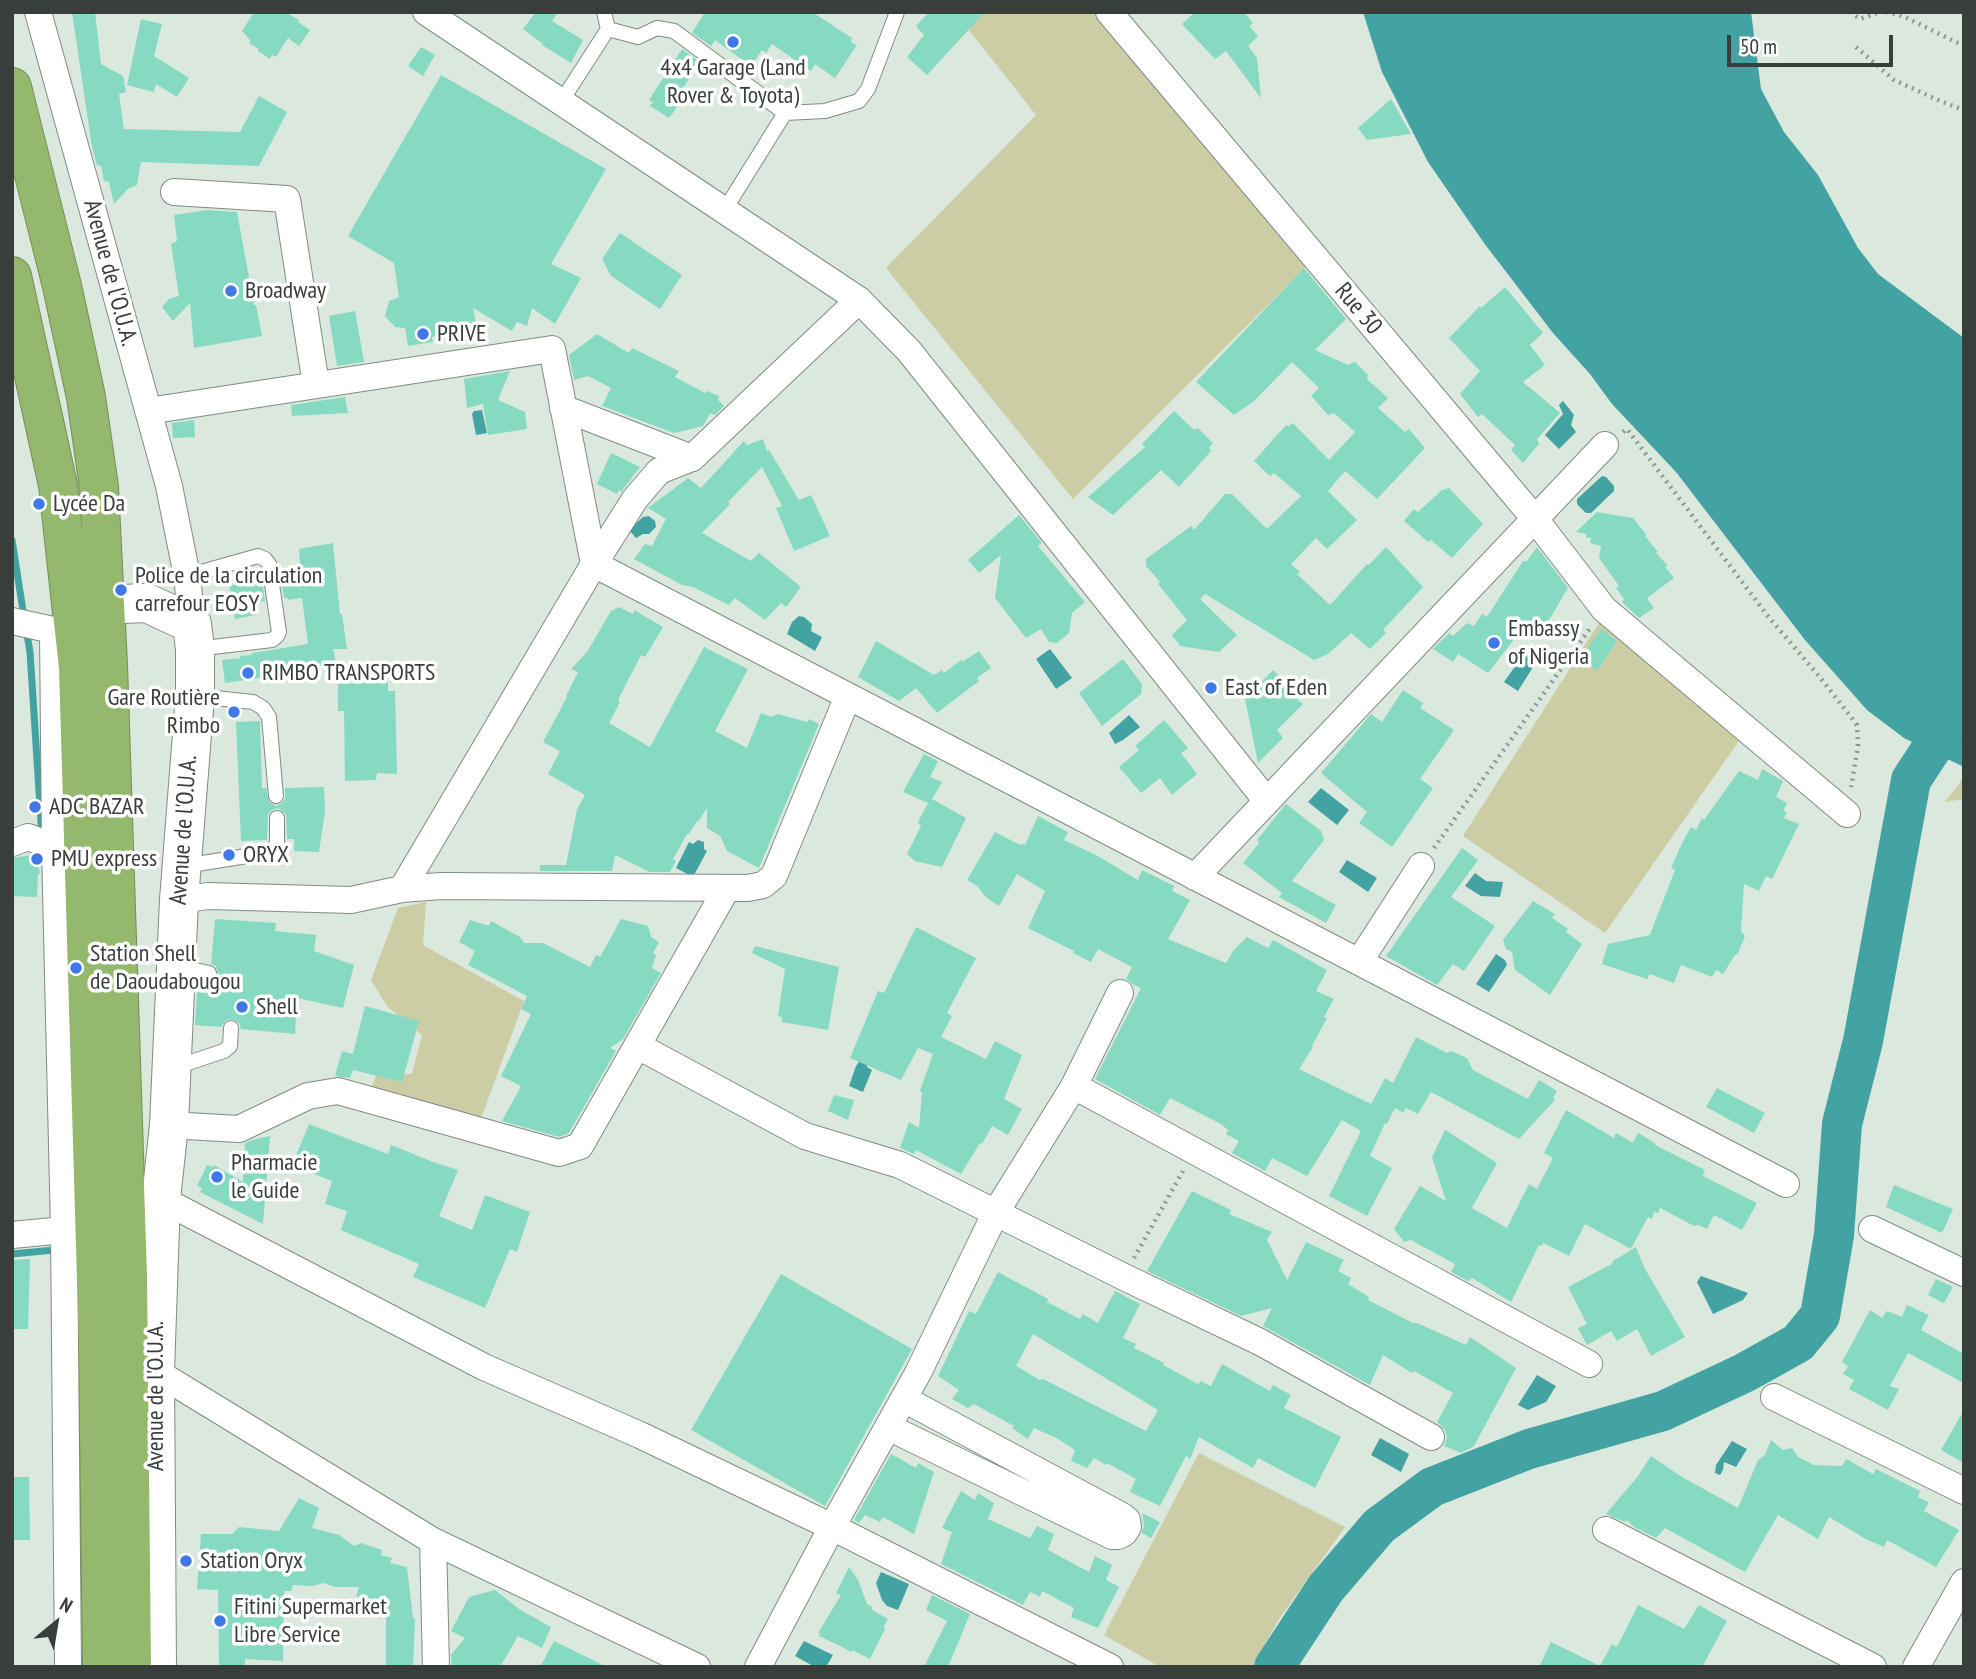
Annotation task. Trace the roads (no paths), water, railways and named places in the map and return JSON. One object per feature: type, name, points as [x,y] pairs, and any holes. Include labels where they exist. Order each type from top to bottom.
[{"type":"highway","name":"Avenue de l'O.U.A.","points":[[12,87],[62,286],[86,397],[99,487],[76,614],[109,692],[127,1262],[132,1667]]},
{"type":"highway","name":"Avenue de l'O.U.A.","points":[[12,276],[58,485],[76,614],[98,1348],[102,1667]]},
{"type":"main road","points":[[76,614],[147,603],[193,636]]},
{"type":"main road","name":"Avenue de l'O.U.A.","points":[[157,1667],[155,1371],[161,1199],[169,1125],[171,1068],[192,969],[180,883],[195,696],[193,636]]},
{"type":"street","name":"Avenue de l'O.U.A.","points":[[38,12],[169,486],[187,576],[193,636]]},
{"type":"street","points":[[426,12],[859,300],[909,351],[1266,800]]},
{"type":"street","name":"Rue 30","points":[[1109,12],[1535,519],[1604,608],[1847,814]]},
{"type":"street","points":[[174,191],[287,199],[316,385]]},
{"type":"street","points":[[402,889],[635,499],[659,471],[692,458],[859,300]]},
{"type":"street","points":[[148,411],[552,349],[594,564]]},
{"type":"street","points":[[563,408],[692,458]]},
{"type":"street","points":[[1195,877],[1605,445]]},
{"type":"street","points":[[594,564],[1786,1184]]},
{"type":"street","name":"Avenue de l'O.U.A.","points":[[68,1667],[64,1230],[55,847],[76,614]]},
{"type":"street","points":[[12,621],[76,614]]},
{"type":"street","points":[[180,883],[208,897],[351,900],[402,889],[441,886],[748,888],[763,885],[774,876],[848,696]]},
{"type":"street","points":[[12,843],[27,838],[55,847]]},
{"type":"street","points":[[1359,962],[1421,866]]},
{"type":"street","points":[[169,1125],[239,1129],[308,1096],[338,1091],[559,1153],[580,1146],[727,888]]},
{"type":"street","points":[[758,1667],[918,1373],[996,1212],[1074,1086],[1120,993]]},
{"type":"street","points":[[638,1046],[805,1136],[900,1165],[1260,1342],[1431,1437]]},
{"type":"street","points":[[1074,1086],[1589,1364]]},
{"type":"street","points":[[161,1199],[484,1367],[640,1434],[1110,1667]]},
{"type":"street","points":[[1872,1229],[1964,1273]]},
{"type":"street","points":[[12,1235],[64,1230]]},
{"type":"street","points":[[155,1371],[433,1541],[697,1667]]},
{"type":"street","points":[[1774,1397],[1964,1491]]},
{"type":"street","points":[[888,1427],[1112,1536],[1124,1533],[1128,1527],[1127,1520],[1122,1516],[904,1399]]},
{"type":"street","points":[[1022,1492],[1035,1469]]},
{"type":"street","points":[[1606,1530],[1873,1667]]},
{"type":"street","points":[[433,1541],[436,1667]]},
{"type":"street","points":[[1916,1667],[1964,1582]]},
{"type":"lane","points":[[561,102],[608,29],[604,12]]},
{"type":"lane","points":[[608,29],[638,37],[657,28],[674,31],[785,113],[825,111],[859,101],[868,89],[897,12]]},
{"type":"lane","points":[[724,211],[785,113]]},
{"type":"lane","points":[[187,576],[258,556],[265,559],[269,564],[279,632],[272,640],[193,636]]},
{"type":"lane","points":[[195,696],[253,702],[263,708],[269,717],[276,796]]},
{"type":"lane","points":[[180,883],[272,852],[277,843],[277,818]]},
{"type":"lane","points":[[171,1068],[225,1051],[230,1046],[230,1028]]},
{"type":"water","points":[[1363,12],[1751,12],[1761,89],[1784,132],[1818,175],[1858,248],[1878,274],[1964,338],[1964,767],[1904,738],[1867,710],[1805,640],[1676,472],[1612,404],[1590,374],[1553,333],[1484,243],[1428,162],[1382,72]]},
{"type":"water","points":[[1563,401],[1574,415],[1571,425],[1576,432],[1559,449],[1545,435],[1563,414],[1559,405]]},
{"type":"water","points":[[482,410],[487,433],[476,435],[472,414]]},
{"type":"water","points":[[1602,476],[1614,486],[1614,491],[1591,513],[1586,513],[1577,504],[1577,499]]},
{"type":"water","points":[[649,516],[655,521],[656,527],[649,534],[636,538],[629,530],[643,517]]},
{"type":"water","points":[[799,616],[812,624],[811,631],[822,637],[815,651],[787,634],[792,622]]},
{"type":"water","points":[[1050,649],[1072,678],[1056,689],[1036,659]]},
{"type":"water","points":[[1526,651],[1538,659],[1518,691],[1504,682]]},
{"type":"water","points":[[1129,715],[1140,727],[1115,744],[1109,733]]},
{"type":"water","points":[[1321,788],[1349,810],[1337,825],[1308,802]]},
{"type":"water","points":[[698,840],[704,842],[704,849],[707,851],[693,877],[676,868],[689,842],[693,844]]},
{"type":"water","points":[[1347,860],[1377,878],[1368,892],[1339,872]]},
{"type":"water","points":[[1475,873],[1486,881],[1503,882],[1500,897],[1481,896],[1465,886]]},
{"type":"water","points":[[1496,954],[1505,960],[1507,965],[1489,992],[1476,984]]},
{"type":"water","points":[[860,1060],[868,1063],[867,1067],[872,1070],[863,1092],[849,1086]]},
{"type":"water","points":[[1701,1276],[1748,1293],[1743,1300],[1713,1314],[1697,1282]]},
{"type":"water","points":[[1537,1375],[1556,1386],[1546,1402],[1528,1410],[1518,1405]]},
{"type":"water","points":[[1380,1438],[1409,1454],[1401,1472],[1371,1455]]},
{"type":"water","points":[[1732,1441],[1747,1449],[1736,1467],[1724,1462],[1720,1475],[1715,1473],[1716,1465]]},
{"type":"water","points":[[881,1572],[909,1584],[898,1610],[887,1606],[882,1600],[876,1583]]},
{"type":"water","points":[[804,1641],[833,1655],[826,1667],[815,1667],[795,1656]]},
{"type":"waterway","points":[[12,540],[24,617]]},
{"type":"waterway","points":[[26,629],[30,652],[42,837]]},
{"type":"waterway","points":[[1274,1667],[1326,1588],[1379,1526],[1432,1487],[1529,1449],[1663,1411],[1744,1373],[1798,1343],[1820,1316],[1834,1235],[1842,1124],[1863,1041],[1911,780],[1964,699]]},
{"type":"waterway","points":[[12,1254],[54,1250]]},
{"type":"place","name":"4x4 Garage (Land Rover & Toyota)","points":[[733,42]]},
{"type":"place","name":"Broadway","points":[[231,291]]},
{"type":"place","name":"PRIVE","points":[[423,334]]},
{"type":"place","name":"Lycée Da","points":[[39,504]]},
{"type":"place","name":"Police de la circulation carrefour EOSY","points":[[121,590]]},
{"type":"place","name":"Embassy of Nigeria","points":[[1494,643]]},
{"type":"place","name":"RIMBO TRANSPORTS","points":[[248,673]]},
{"type":"place","name":"East of Eden","points":[[1211,688]]},
{"type":"place","name":"Gare Routière Rimbo","points":[[234,712]]},
{"type":"place","name":"ADC BAZAR","points":[[35,807]]},
{"type":"place","name":"ORYX","points":[[229,855]]},
{"type":"place","name":"PMU express","points":[[37,859]]},
{"type":"place","name":"Station Shell de Daoudabougou","points":[[76,968]]},
{"type":"place","name":"Shell","points":[[242,1007]]},
{"type":"place","name":"Pharmacie le Guide","points":[[217,1177]]},
{"type":"place","name":"Station Oryx","points":[[186,1561]]},
{"type":"place","name":"Fitini Supermarket Libre Service","points":[[220,1621]]}]
